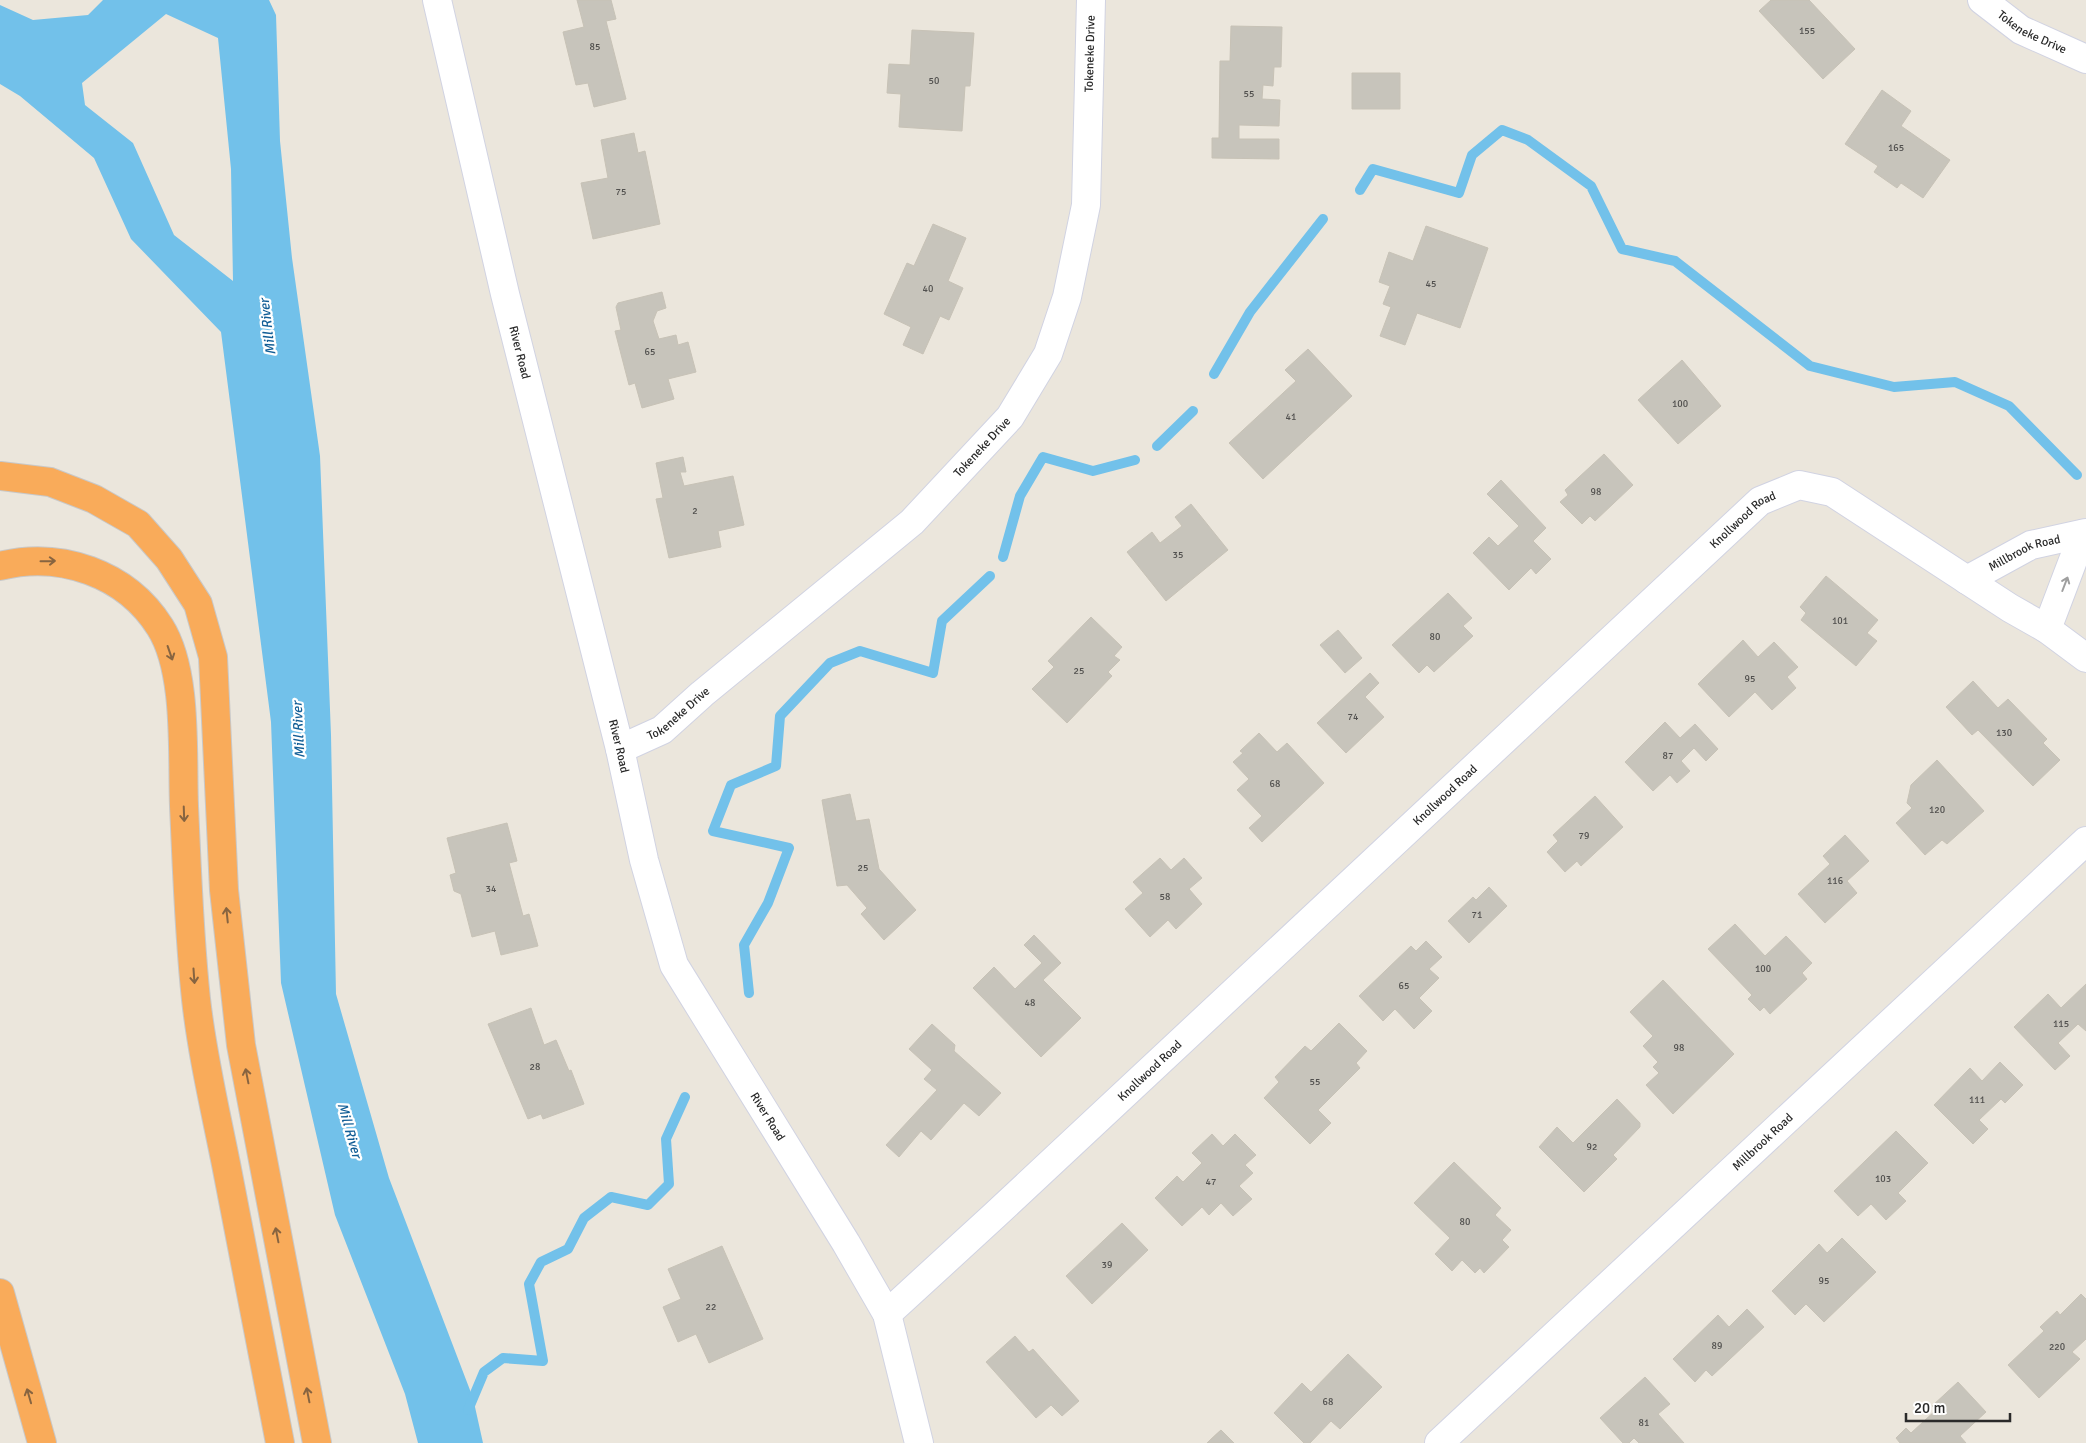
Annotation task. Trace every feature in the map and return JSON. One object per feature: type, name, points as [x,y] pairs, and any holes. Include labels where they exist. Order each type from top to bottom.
[{"type":"highway","points":[[0,476],[50,482],[94,499],[138,524],[169,559],[198,604],[213,657],[224,890],[241,1045],[317,1443]]},
{"type":"highway","points":[[0,566],[16,562],[58,561],[92,570],[121,587],[143,605],[160,628],[172,655],[180,691],[187,882],[196,1000],[206,1064],[280,1443]]},
{"type":"highway","points":[[0,1293],[42,1443]]},
{"type":"street","name":"River Road","points":[[437,0],[505,294],[620,749],[644,860],[674,965],[846,1242],[887,1314],[919,1443]]},
{"type":"street","name":"Tokeneke Drive","points":[[620,749],[662,730],[702,694],[912,522],[1010,417],[1048,354],[1068,297],[1084,215],[1091,0]]},
{"type":"street","name":"Tokeneke Drive","points":[[1982,0],[2021,30],[2086,59]]},
{"type":"street","name":"Knollwood Road","points":[[887,1314],[1760,501],[1799,485],[1832,492],[1967,580],[2047,629]]},
{"type":"street","name":"Millbrook Road","points":[[1967,580],[2031,545],[2085,533]]},
{"type":"street","name":"Millbrook Road","points":[[2047,629],[2085,533]]},
{"type":"street","points":[[2047,629],[2086,658]]},
{"type":"street","name":"Millbrook Road","points":[[1439,1443],[2086,841]]},
{"type":"water","name":"Mill River","points":[[103,0],[269,0],[276,15],[280,141],[292,258],[320,456],[331,735],[336,994],[389,1178],[473,1398],[483,1443],[418,1443],[405,1394],[335,1215],[281,983],[271,722],[221,332],[131,239],[94,158],[20,96],[0,84],[0,5],[33,20],[88,15]],"holes":[[[166,14],[218,38],[231,169],[233,281],[174,235],[133,143],[85,105],[82,83]]]},
{"type":"building","points":[[577,0],[611,0],[616,19],[606,21],[626,99],[594,107],[588,83],[576,85],[563,32],[584,27]]},
{"type":"building","points":[[1771,0],[1809,0],[1855,49],[1823,79],[1759,11]]},
{"type":"building","points":[[1231,26],[1282,27],[1281,67],[1274,67],[1273,86],[1263,85],[1262,99],[1280,100],[1279,126],[1239,125],[1239,139],[1279,139],[1279,159],[1212,158],[1212,138],[1219,138],[1220,61],[1230,61]]},
{"type":"building","points":[[912,30],[974,33],[970,86],[965,86],[962,131],[899,127],[901,94],[887,93],[889,64],[910,65]]},
{"type":"building","points":[[1352,73],[1400,73],[1400,109],[1352,109]]},
{"type":"building","points":[[1882,90],[1911,111],[1901,126],[1950,160],[1923,198],[1901,183],[1897,188],[1874,172],[1878,166],[1845,144]]},
{"type":"building","points":[[634,133],[638,153],[645,151],[660,224],[593,239],[581,183],[608,178],[601,140]]},
{"type":"building","points":[[933,224],[966,238],[948,281],[963,288],[949,320],[940,316],[923,354],[903,345],[911,327],[884,314],[907,263],[914,266]]},
{"type":"building","points":[[1426,226],[1488,248],[1460,328],[1417,313],[1405,345],[1380,336],[1391,307],[1383,304],[1390,286],[1379,282],[1389,252],[1413,261]]},
{"type":"building","points":[[662,292],[666,308],[657,311],[653,321],[659,339],[676,335],[678,345],[688,342],[696,372],[668,379],[674,399],[642,408],[635,383],[629,385],[615,331],[621,330],[616,307],[618,303]]},
{"type":"building","points":[[1308,349],[1352,396],[1263,479],[1229,443],[1296,381],[1285,370]]},
{"type":"building","points":[[1682,360],[1721,406],[1678,444],[1638,400]]},
{"type":"building","points":[[1604,454],[1633,485],[1595,521],[1590,516],[1582,524],[1560,502],[1568,495],[1565,490]]},
{"type":"building","points":[[683,457],[686,472],[680,472],[684,486],[733,476],[744,525],[718,531],[721,547],[669,558],[656,499],[663,498],[656,463]]},
{"type":"building","points":[[1501,480],[1546,528],[1533,541],[1551,559],[1536,574],[1531,568],[1509,590],[1473,553],[1489,537],[1498,546],[1519,526],[1487,494]]},
{"type":"building","points":[[1191,504],[1228,550],[1166,601],[1127,552],[1152,532],[1160,543],[1182,526],[1175,517]]},
{"type":"building","points":[[1826,576],[1878,620],[1867,633],[1877,641],[1856,666],[1801,620],[1806,613],[1800,607]]},
{"type":"building","points":[[1448,593],[1472,618],[1463,626],[1473,636],[1434,672],[1427,665],[1419,673],[1392,645]]},
{"type":"building","points":[[1091,617],[1122,647],[1114,656],[1120,660],[1108,672],[1112,676],[1067,723],[1032,689],[1054,667],[1048,661]]},
{"type":"building","points":[[1338,630],[1362,658],[1345,673],[1320,645]]},
{"type":"building","points":[[1743,640],[1758,657],[1774,642],[1798,667],[1787,677],[1796,688],[1772,710],[1755,692],[1729,717],[1698,684]]},
{"type":"building","points":[[1370,673],[1379,683],[1365,697],[1384,717],[1346,753],[1317,723]]},
{"type":"building","points":[[1973,681],[1998,708],[2008,699],[2047,739],[2043,743],[2060,760],[2033,786],[1978,730],[1972,735],[1946,707]]},
{"type":"building","points":[[1665,722],[1680,738],[1695,724],[1718,749],[1706,761],[1694,748],[1681,761],[1690,771],[1677,783],[1670,775],[1653,791],[1625,762]]},
{"type":"building","points":[[1259,733],[1277,752],[1287,743],[1324,783],[1262,842],[1249,828],[1262,816],[1237,790],[1249,779],[1233,762],[1243,753],[1240,751]]},
{"type":"building","points":[[1937,760],[1984,811],[1947,844],[1942,840],[1925,855],[1896,823],[1912,808],[1907,803],[1911,785]]},
{"type":"building","points":[[850,794],[856,821],[869,819],[879,869],[916,910],[884,940],[861,914],[867,908],[847,885],[837,886],[822,800]]},
{"type":"building","points":[[1595,796],[1623,827],[1581,866],[1577,861],[1565,872],[1547,852],[1558,841],[1553,835]]},
{"type":"building","points":[[507,823],[517,861],[509,863],[523,916],[529,914],[538,946],[501,955],[495,931],[472,937],[461,894],[454,891],[450,875],[456,873],[447,838]]},
{"type":"building","points":[[1845,835],[1869,861],[1847,881],[1857,893],[1825,923],[1798,894],[1830,864],[1823,856]]},
{"type":"building","points":[[1160,858],[1171,870],[1184,858],[1202,878],[1189,889],[1202,904],[1176,929],[1168,920],[1150,937],[1125,909],[1143,893],[1133,882]]},
{"type":"building","points":[[1489,887],[1507,906],[1469,943],[1448,921],[1473,897],[1476,900]]},
{"type":"building","points":[[1735,924],[1765,956],[1786,936],[1812,963],[1802,973],[1807,979],[1770,1014],[1764,1007],[1760,1011],[1748,999],[1752,995],[1708,949]]},
{"type":"building","points":[[1034,935],[1061,963],[1043,980],[1081,1018],[1041,1057],[973,988],[994,967],[1015,989],[1042,963],[1024,945]]},
{"type":"building","points":[[1426,941],[1442,957],[1429,969],[1439,978],[1419,998],[1432,1011],[1414,1029],[1395,1009],[1383,1021],[1359,996],[1411,946],[1416,951]]},
{"type":"building","points":[[1663,980],[1734,1054],[1673,1114],[1646,1085],[1659,1073],[1653,1067],[1658,1062],[1643,1046],[1653,1036],[1630,1012]]},
{"type":"building","points":[[2086,984],[2086,1031],[2078,1024],[2058,1043],[2070,1056],[2055,1070],[2014,1027],[2048,994],[2061,1008]]},
{"type":"building","points":[[531,1008],[544,1045],[556,1040],[569,1071],[571,1070],[584,1104],[543,1119],[541,1114],[528,1119],[488,1024]]},
{"type":"building","points":[[1339,1023],[1367,1051],[1356,1063],[1360,1068],[1318,1110],[1331,1123],[1310,1144],[1264,1098],[1279,1082],[1275,1077],[1305,1046],[1311,1051]]},
{"type":"building","points":[[932,1024],[955,1045],[954,1051],[1001,1093],[979,1116],[964,1103],[931,1140],[921,1131],[899,1157],[886,1145],[937,1090],[924,1079],[932,1070],[909,1049]]},
{"type":"building","points":[[2000,1062],[2023,1085],[2005,1103],[2001,1099],[1979,1120],[1988,1129],[1973,1144],[1934,1105],[1970,1068],[1982,1081]]},
{"type":"building","points":[[1617,1099],[1640,1123],[1640,1127],[1613,1155],[1617,1159],[1584,1192],[1539,1147],[1557,1127],[1573,1143]]},
{"type":"building","points":[[1896,1131],[1928,1163],[1898,1193],[1906,1201],[1886,1220],[1871,1204],[1858,1216],[1834,1191]]},
{"type":"building","points":[[1212,1134],[1223,1146],[1235,1134],[1256,1155],[1245,1165],[1253,1173],[1239,1186],[1252,1199],[1233,1216],[1221,1203],[1209,1215],[1202,1207],[1182,1226],[1155,1198],[1177,1176],[1183,1182],[1202,1163],[1192,1153]]},
{"type":"building","points":[[1454,1162],[1501,1208],[1495,1215],[1511,1230],[1502,1240],[1509,1247],[1484,1273],[1480,1268],[1475,1273],[1462,1260],[1452,1271],[1435,1254],[1450,1238],[1414,1203]]},
{"type":"building","points":[[1122,1223],[1148,1250],[1092,1304],[1066,1276]]},
{"type":"building","points":[[1842,1238],[1876,1272],[1824,1322],[1806,1304],[1795,1315],[1772,1291],[1819,1244],[1827,1253]]},
{"type":"building","points":[[722,1246],[763,1339],[709,1363],[696,1334],[678,1342],[663,1307],[681,1299],[668,1269]]},
{"type":"building","points":[[2081,1294],[2086,1299],[2086,1339],[2072,1352],[2080,1359],[2039,1398],[2008,1365],[2044,1331],[2040,1327],[2057,1311],[2060,1315]]},
{"type":"building","points":[[1747,1309],[1764,1327],[1712,1376],[1706,1370],[1695,1382],[1673,1359],[1718,1315],[1729,1327]]},
{"type":"building","points":[[1015,1336],[1029,1352],[1033,1349],[1079,1401],[1062,1416],[1051,1405],[1036,1418],[986,1362]]},
{"type":"building","points":[[1348,1354],[1382,1387],[1340,1429],[1331,1421],[1310,1443],[1304,1443],[1274,1413],[1302,1383],[1311,1392]]},
{"type":"building","points":[[1645,1377],[1670,1404],[1658,1414],[1684,1443],[1639,1443],[1634,1438],[1629,1443],[1623,1443],[1600,1418]]},
{"type":"building","points":[[1958,1382],[1986,1412],[1960,1436],[1966,1443],[1900,1443],[1896,1438],[1906,1428],[1911,1433],[1936,1410],[1932,1406]]},
{"type":"building","points":[[1221,1430],[1234,1443],[1207,1443]]},
{"type":"building","points":[[1221,1430],[1234,1443],[1207,1443]]},
{"type":"waterway","points":[[1360,190],[1373,169],[1459,193],[1472,155],[1502,130],[1528,140],[1591,186],[1622,249],[1675,261],[1810,366],[1894,387],[1955,382],[2009,406],[2077,475]]},
{"type":"waterway","points":[[1214,374],[1250,312],[1323,219]]},
{"type":"waterway","points":[[1157,446],[1193,411]]},
{"type":"waterway","points":[[1003,557],[1020,496],[1043,457],[1093,471],[1135,460]]},
{"type":"waterway","points":[[749,993],[744,945],[768,903],[789,848],[713,831],[731,785],[776,766],[780,716],[830,663],[860,651],[933,673],[942,621],[990,576]]},
{"type":"waterway","points":[[468,1410],[484,1372],[503,1358],[543,1361],[529,1284],[541,1262],[568,1249],[584,1218],[611,1197],[648,1205],[669,1184],[666,1139],[685,1097]]}]
